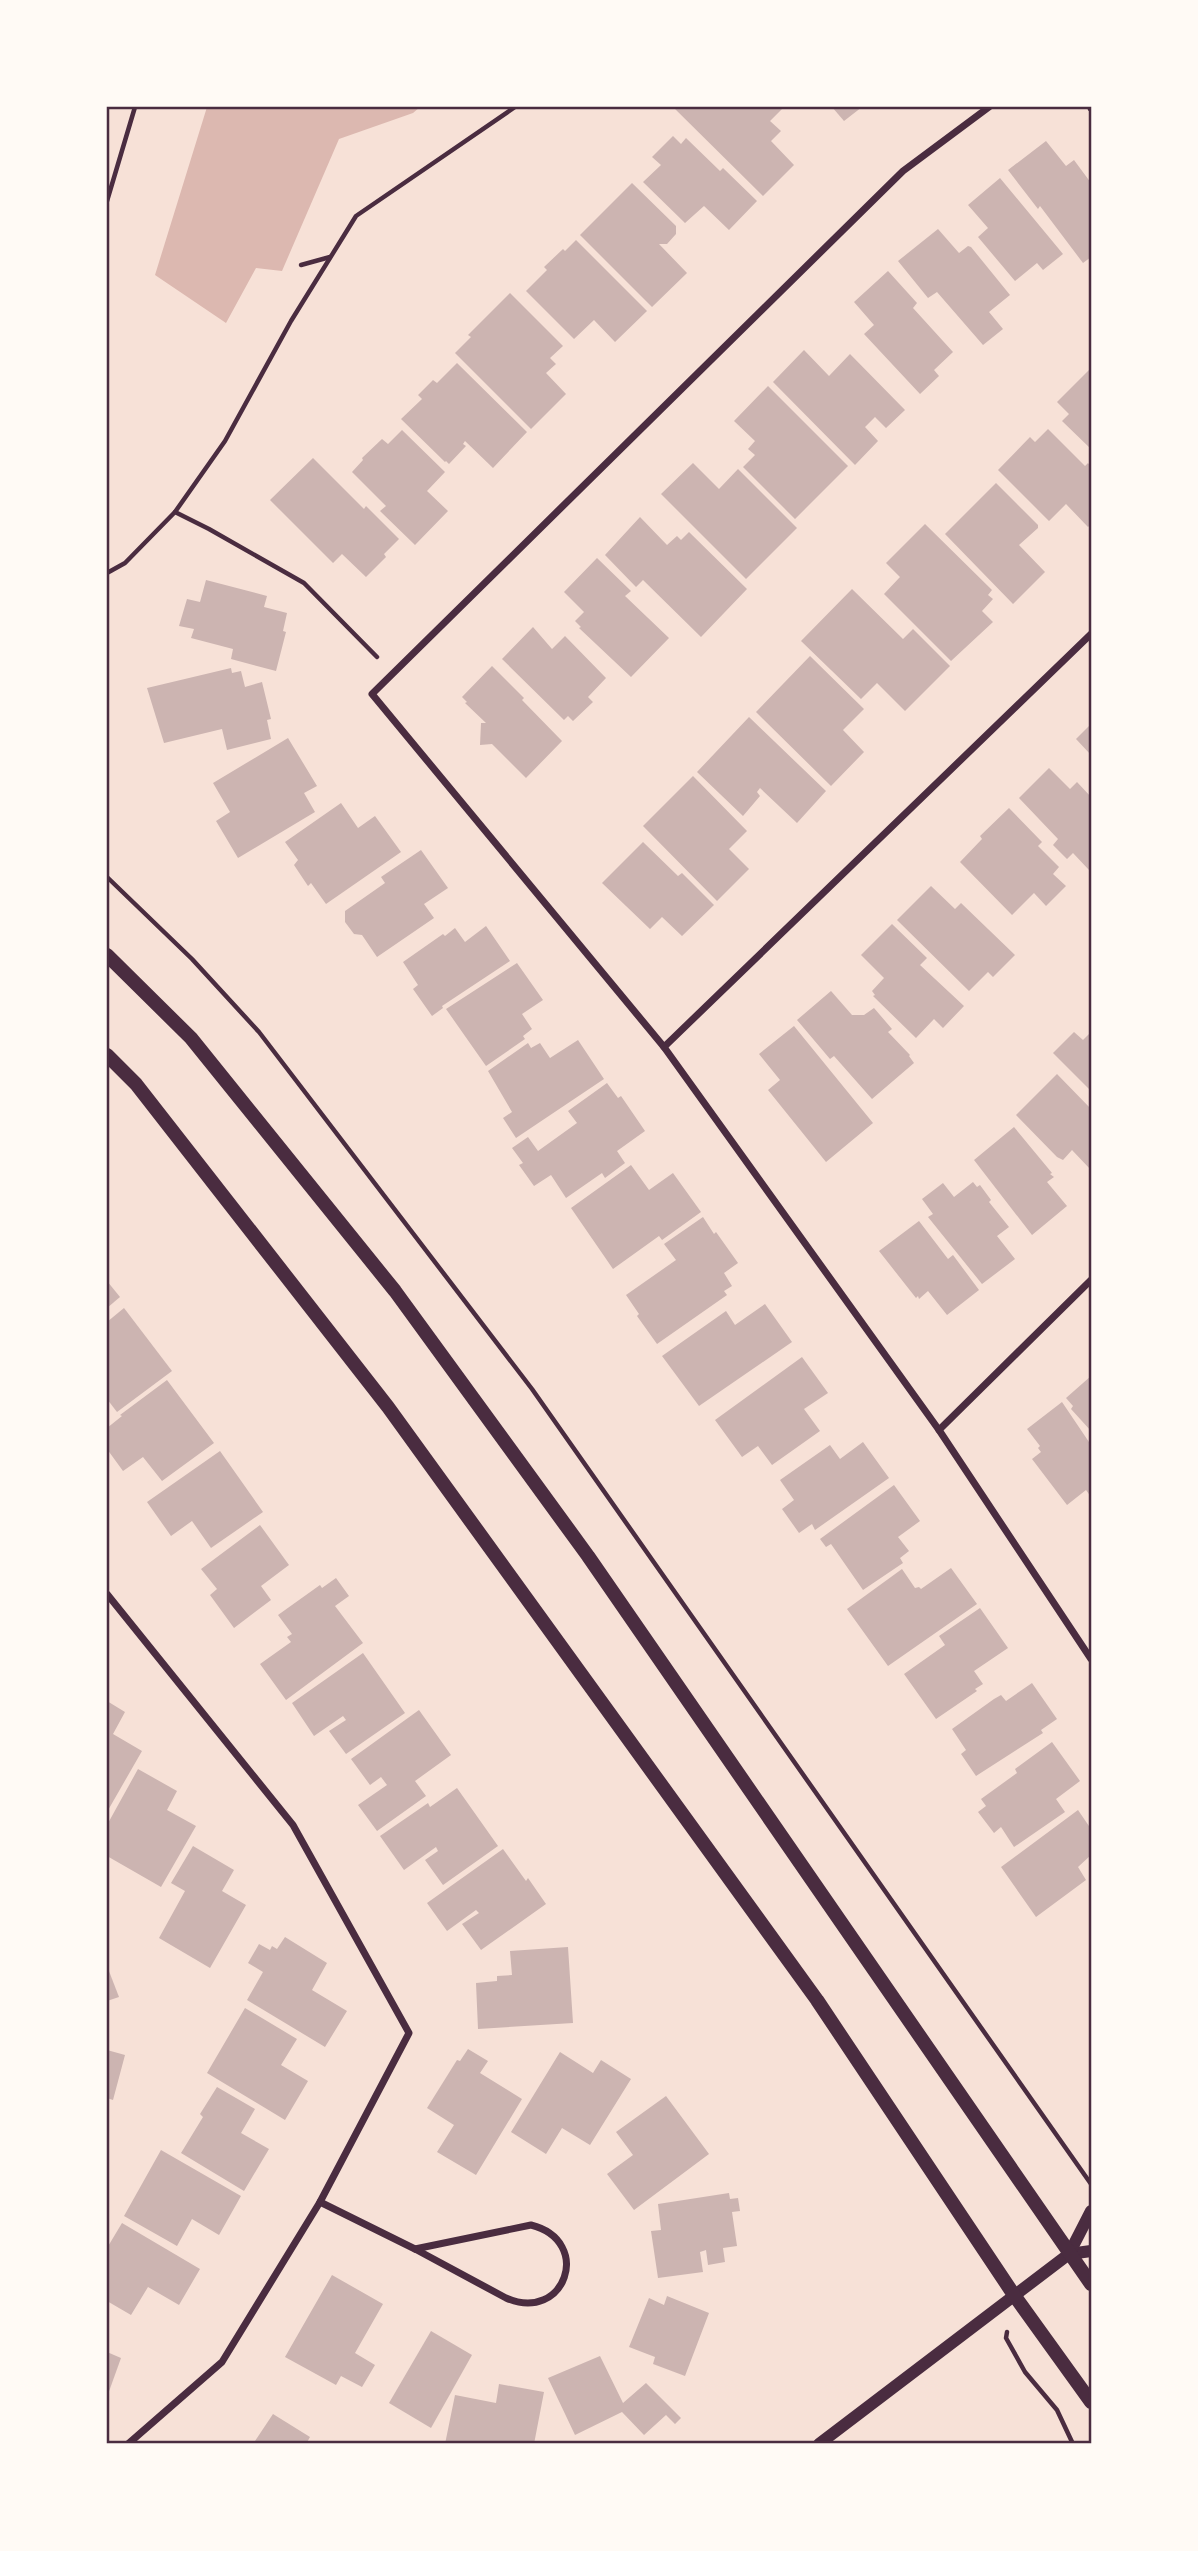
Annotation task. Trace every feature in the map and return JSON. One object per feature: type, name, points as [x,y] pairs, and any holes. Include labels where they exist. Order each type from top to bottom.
[{"type":"main road","points":[[107,955],[191,1038],[395,1291],[587,1556],[1091,2284]]},
{"type":"main road","points":[[107,1055],[136,1084],[388,1407],[817,2000],[1014,2295],[1091,2402]]},
{"type":"street","points":[[989,107],[903,171],[372,694],[664,1047],[939,1430],[1091,1659]]},
{"type":"street","points":[[664,1047],[1091,634]]},
{"type":"street","points":[[939,1430],[1091,1280]]},
{"type":"street","points":[[107,1594],[293,1825],[409,2032],[320,2202],[222,2362],[128,2444]]},
{"type":"street","points":[[320,2202],[518,2303],[544,2301],[563,2283],[566,2270],[562,2245],[554,2235],[531,2225],[415,2249]]},
{"type":"street","points":[[819,2444],[1069,2254],[1091,2211]]},
{"type":"street","points":[[1069,2254],[1091,2251]]},
{"type":"path","points":[[107,201],[135,107]]},
{"type":"path","points":[[107,573],[124,563],[175,512],[225,441],[291,321],[356,216],[514,107]]},
{"type":"path","points":[[301,265],[331,257]]},
{"type":"path","points":[[175,512],[304,583],[392,673]]},
{"type":"path","points":[[107,877],[192,959],[258,1032],[532,1390],[1091,2184]]},
{"type":"path","points":[[1014,2295],[1006,2338],[1025,2372],[1057,2410],[1073,2444]]},
{"type":"shaded area","points":[[207,107],[420,107],[413,113],[339,139],[282,271],[256,268],[226,323],[155,275]]},
{"type":"building","points":[[673,107],[780,107],[782,109],[770,121],[781,131],[771,141],[794,165],[763,196]]},
{"type":"building","points":[[832,107],[862,107],[844,121]]},
{"type":"building","points":[[673,136],[681,144],[686,138],[720,171],[723,168],[757,201],[729,230],[704,206],[685,223],[643,182],[661,165],[652,157]]},
{"type":"building","points":[[1046,141],[1066,166],[1074,160],[1091,183],[1091,257],[1083,263],[1040,206],[1038,209],[1008,170]]},
{"type":"building","points":[[1000,178],[1063,254],[1043,270],[1037,263],[1015,281],[978,237],[988,228],[968,205]]},
{"type":"building","points":[[632,183],[676,226],[676,234],[667,244],[659,244],[687,273],[652,307],[580,235]]},
{"type":"building","points":[[938,229],[959,253],[968,246],[971,247],[1010,295],[989,312],[1003,329],[983,345],[937,292],[928,298],[898,261]]},
{"type":"building","points":[[576,240],[647,311],[615,342],[594,320],[574,339],[526,291],[547,270],[544,267]]},
{"type":"building","points":[[888,271],[917,303],[913,308],[953,352],[934,370],[939,376],[920,394],[864,334],[874,325],[854,302]]},
{"type":"building","points":[[510,293],[563,346],[550,358],[556,364],[546,373],[566,394],[531,429],[455,353],[471,337],[468,335]]},
{"type":"building","points":[[804,350],[829,376],[850,354],[905,410],[886,428],[875,417],[865,427],[878,441],[855,465],[773,382]]},
{"type":"building","points":[[457,363],[527,432],[493,468],[465,441],[463,444],[466,446],[449,464],[445,462],[401,419],[422,399],[418,395],[433,380],[437,383]]},
{"type":"building","points":[[1091,368],[1091,449],[1062,421],[1069,414],[1057,402]]},
{"type":"building","points":[[768,386],[848,466],[795,519],[743,467],[755,455],[748,449],[755,441],[734,421]]},
{"type":"building","points":[[1048,429],[1085,466],[1088,463],[1091,467],[1091,524],[1088,527],[1066,504],[1049,521],[998,470],[1030,437],[1035,442]]},
{"type":"building","points":[[402,430],[445,472],[427,491],[448,511],[415,545],[380,511],[386,506],[352,472],[382,439],[388,444]]},
{"type":"building","points":[[313,458],[364,509],[366,506],[399,539],[366,577],[342,554],[333,563],[270,500]]},
{"type":"building","points":[[693,463],[719,489],[738,469],[797,528],[746,579],[661,494]]},
{"type":"building","points":[[996,483],[1038,525],[1019,545],[1045,572],[1013,604],[945,534]]},
{"type":"building","points":[[640,517],[667,545],[677,536],[681,540],[689,532],[747,589],[701,637],[643,580],[636,587],[605,555]]},
{"type":"building","points":[[925,524],[992,590],[988,595],[993,599],[982,611],[993,622],[951,661],[884,594],[900,577],[886,563]]},
{"type":"building","points":[[597,558],[631,591],[625,596],[669,638],[631,677],[579,628],[581,627],[575,621],[584,612],[564,592]]},
{"type":"building","points":[[206,580],[267,596],[264,607],[287,613],[283,631],[286,632],[276,671],[231,659],[233,649],[191,638],[194,629],[179,626],[187,599],[200,602]]},
{"type":"building","points":[[852,589],[903,639],[913,629],[950,666],[905,711],[877,683],[861,699],[801,641]]},
{"type":"building","points":[[533,627],[552,649],[565,636],[606,678],[588,697],[593,702],[573,721],[568,716],[564,720],[502,659]]},
{"type":"building","points":[[810,656],[864,709],[843,730],[864,752],[831,786],[756,712]]},
{"type":"building","points":[[492,666],[562,741],[526,778],[492,744],[480,745],[481,723],[486,723],[462,697]]},
{"type":"building","points":[[231,668],[232,673],[241,671],[245,687],[262,682],[271,719],[267,720],[271,739],[227,750],[222,729],[164,743],[147,688]]},
{"type":"building","points":[[749,717],[826,791],[797,823],[760,788],[757,792],[760,796],[743,816],[697,772]]},
{"type":"building","points":[[1091,724],[1091,755],[1076,739]]},
{"type":"building","points":[[288,738],[317,786],[304,793],[315,812],[238,858],[216,821],[230,812],[213,783]]},
{"type":"building","points":[[1049,768],[1070,789],[1077,782],[1091,797],[1089,870],[1073,853],[1067,859],[1053,845],[1058,839],[1019,798]]},
{"type":"building","points":[[693,776],[747,831],[729,849],[749,869],[717,901],[643,826]]},
{"type":"building","points":[[341,803],[358,828],[375,816],[401,852],[326,904],[311,883],[308,886],[294,865],[298,860],[285,842]]},
{"type":"building","points":[[1009,808],[1042,842],[1038,846],[1059,867],[1053,874],[1066,886],[1046,906],[1034,893],[1012,915],[960,862],[982,839],[980,836]]},
{"type":"building","points":[[643,842],[678,876],[682,873],[714,905],[682,936],[662,917],[650,929],[602,883]]},
{"type":"building","points":[[421,850],[448,888],[424,904],[434,918],[377,957],[362,935],[354,934],[345,922],[345,911],[385,883],[381,877]]},
{"type":"building","points":[[931,886],[955,909],[961,903],[1015,955],[993,977],[988,972],[969,991],[897,920]]},
{"type":"building","points":[[892,924],[927,958],[920,965],[964,1006],[943,1028],[934,1019],[916,1038],[873,996],[875,995],[872,991],[884,978],[861,955]]},
{"type":"building","points":[[486,926],[510,961],[442,1006],[443,1008],[432,1016],[413,989],[418,985],[403,962],[455,928],[465,942]]},
{"type":"building","points":[[517,963],[543,1000],[522,1014],[532,1029],[523,1036],[525,1039],[486,1066],[446,1009]]},
{"type":"building","points":[[831,991],[852,1015],[864,1015],[874,1008],[892,1029],[888,1032],[914,1063],[872,1099],[834,1056],[830,1059],[797,1020]]},
{"type":"building","points":[[794,1026],[873,1123],[826,1162],[768,1090],[780,1080],[759,1054]]},
{"type":"building","points":[[1074,1032],[1083,1040],[1091,1032],[1091,1091],[1053,1053]]},
{"type":"building","points":[[578,1040],[604,1079],[516,1138],[503,1118],[512,1112],[488,1071],[528,1043],[531,1048],[540,1043],[550,1058]]},
{"type":"building","points":[[1057,1074],[1091,1109],[1091,1170],[1072,1150],[1063,1160],[1057,1157],[1016,1115]]},
{"type":"building","points":[[607,1083],[618,1098],[621,1096],[645,1131],[617,1151],[625,1163],[605,1178],[602,1173],[566,1198],[551,1175],[534,1186],[519,1165],[523,1163],[512,1148],[528,1137],[538,1151],[577,1123],[568,1111]]},
{"type":"building","points":[[1014,1127],[1052,1173],[1050,1174],[1054,1177],[1047,1182],[1067,1206],[1032,1235],[974,1160]]},
{"type":"building","points":[[631,1165],[649,1190],[673,1173],[701,1212],[662,1240],[659,1236],[613,1269],[571,1208]]},
{"type":"building","points":[[973,1182],[977,1187],[980,1185],[991,1200],[989,1202],[1009,1227],[997,1236],[1015,1259],[982,1284],[928,1217],[933,1214],[922,1199],[943,1183],[954,1197]]},
{"type":"building","points":[[703,1217],[738,1263],[724,1273],[732,1286],[724,1291],[727,1295],[657,1344],[626,1295],[676,1260],[664,1244]]},
{"type":"building","points":[[919,1221],[948,1259],[953,1255],[979,1290],[947,1315],[928,1291],[919,1299],[918,1296],[916,1298],[879,1251]]},
{"type":"building","points":[[107,1281],[120,1297],[107,1308]]},
{"type":"building","points":[[765,1304],[792,1342],[699,1406],[662,1356],[726,1311],[735,1325]]},
{"type":"building","points":[[124,1308],[172,1371],[117,1412],[107,1399],[107,1322]]},
{"type":"building","points":[[802,1357],[828,1393],[804,1409],[820,1431],[772,1465],[758,1446],[742,1457],[715,1420]]},
{"type":"building","points":[[1091,1376],[1091,1431],[1071,1409],[1073,1406],[1066,1398]]},
{"type":"building","points":[[167,1380],[214,1443],[162,1481],[143,1457],[123,1471],[107,1449],[107,1428]]},
{"type":"building","points":[[1062,1402],[1091,1445],[1091,1497],[1086,1490],[1067,1505],[1032,1459],[1041,1452],[1038,1448],[1040,1446],[1027,1429]]},
{"type":"building","points":[[863,1442],[889,1478],[815,1530],[812,1524],[799,1533],[782,1509],[794,1500],[780,1480],[830,1445],[840,1459]]},
{"type":"building","points":[[220,1451],[263,1512],[211,1548],[192,1521],[171,1536],[147,1502]]},
{"type":"building","points":[[894,1485],[920,1521],[898,1537],[909,1551],[900,1558],[903,1563],[863,1590],[831,1544],[826,1547],[820,1539]]},
{"type":"building","points":[[260,1525],[289,1565],[261,1586],[271,1600],[234,1628],[210,1595],[217,1589],[201,1569]]},
{"type":"building","points":[[951,1568],[977,1604],[888,1666],[847,1609],[902,1569],[915,1588],[921,1589]]},
{"type":"building","points":[[336,1578],[349,1596],[335,1606],[363,1643],[286,1700],[260,1664],[291,1642],[287,1637],[292,1634],[278,1615],[320,1585],[322,1588]]},
{"type":"building","points":[[980,1608],[1008,1648],[974,1671],[983,1684],[975,1689],[977,1691],[936,1719],[904,1674],[945,1645],[939,1636]]},
{"type":"building","points":[[363,1653],[405,1713],[346,1754],[329,1731],[346,1720],[343,1716],[314,1736],[292,1703]]},
{"type":"building","points":[[1032,1683],[1057,1719],[1041,1730],[1043,1733],[976,1776],[961,1754],[966,1750],[952,1729],[994,1699],[1001,1695],[1006,1701]]},
{"type":"building","points":[[107,1701],[125,1712],[113,1734],[142,1751],[107,1812]]},
{"type":"building","points":[[419,1710],[451,1755],[415,1781],[426,1796],[377,1831],[358,1805],[387,1785],[381,1777],[370,1785],[351,1759]]},
{"type":"building","points":[[1052,1742],[1080,1781],[1056,1799],[1065,1812],[1014,1847],[1001,1827],[994,1833],[978,1812],[986,1806],[981,1799],[1017,1773],[1015,1769]]},
{"type":"building","points":[[138,1769],[177,1791],[167,1810],[196,1826],[161,1887],[107,1856],[107,1825]]},
{"type":"building","points":[[457,1788],[498,1846],[443,1885],[425,1860],[438,1851],[436,1847],[404,1870],[380,1836],[428,1803],[430,1807]]},
{"type":"building","points":[[1078,1810],[1091,1829],[1091,1855],[1078,1867],[1086,1880],[1036,1917],[1001,1867]]},
{"type":"building","points":[[193,1846],[234,1870],[222,1891],[246,1905],[210,1968],[159,1938],[185,1891],[171,1883]]},
{"type":"building","points":[[503,1849],[546,1904],[481,1950],[462,1924],[479,1913],[476,1910],[447,1931],[427,1903]]},
{"type":"building","points":[[285,1937],[327,1963],[312,1990],[347,2011],[325,2047],[247,2000],[263,1972],[248,1963],[259,1944],[270,1950],[272,1946],[277,1949]]},
{"type":"building","points":[[568,1947],[573,2023],[478,2029],[476,1983],[497,1981],[497,1976],[512,1975],[510,1951]]},
{"type":"building","points":[[107,1966],[119,1997],[107,2001]]},
{"type":"building","points":[[245,2008],[297,2039],[281,2065],[308,2081],[285,2120],[207,2073]]},
{"type":"building","points":[[468,2049],[488,2061],[480,2073],[522,2099],[476,2175],[437,2152],[454,2125],[427,2108],[457,2060],[460,2061]]},
{"type":"building","points":[[107,2050],[125,2055],[113,2100],[107,2098]]},
{"type":"building","points":[[560,2052],[593,2073],[601,2060],[631,2079],[590,2145],[562,2128],[546,2154],[511,2132]]},
{"type":"building","points":[[217,2087],[255,2109],[241,2133],[269,2149],[244,2191],[181,2153]]},
{"type":"building","points":[[666,2096],[709,2154],[634,2210],[607,2174],[633,2155],[616,2132]]},
{"type":"building","points":[[161,2150],[241,2196],[219,2235],[192,2219],[177,2246],[124,2216]]},
{"type":"building","points":[[729,2193],[730,2199],[738,2198],[740,2211],[732,2212],[737,2246],[723,2248],[725,2262],[708,2265],[706,2250],[700,2252],[703,2272],[658,2278],[651,2231],[661,2230],[658,2204]]},
{"type":"building","points":[[122,2223],[200,2269],[179,2305],[148,2287],[131,2315],[107,2301],[107,2248]]},
{"type":"building","points":[[332,2275],[383,2304],[355,2353],[375,2365],[362,2387],[341,2376],[336,2385],[285,2357]]},
{"type":"building","points":[[667,2296],[709,2313],[685,2376],[653,2364],[655,2357],[629,2347],[649,2298],[664,2305]]},
{"type":"building","points":[[431,2331],[472,2355],[431,2428],[389,2403]]},
{"type":"building","points":[[107,2352],[121,2358],[107,2397]]},
{"type":"building","points":[[600,2356],[623,2403],[646,2383],[681,2418],[675,2424],[666,2415],[644,2435],[622,2412],[575,2435],[548,2378]]},
{"type":"building","points":[[499,2384],[544,2392],[534,2444],[445,2444],[455,2395],[496,2403]]},
{"type":"building","points":[[273,2414],[310,2437],[306,2444],[253,2444]]}]
